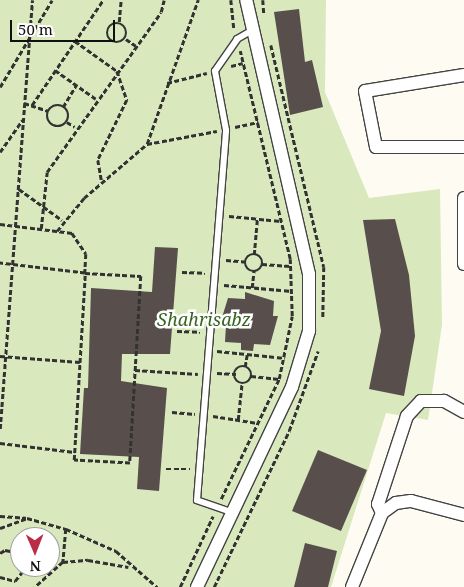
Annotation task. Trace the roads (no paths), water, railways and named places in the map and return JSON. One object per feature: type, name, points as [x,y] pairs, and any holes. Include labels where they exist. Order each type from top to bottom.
[{"type":"street","points":[[196,587],[301,365],[311,303],[309,274],[251,31],[246,0]]},
{"type":"street","points":[[464,76],[365,92],[376,147],[464,146]]},
{"type":"street","points":[[464,198],[464,264]]},
{"type":"street","points":[[382,513],[378,504],[407,416],[421,400],[444,401],[464,412]]},
{"type":"street","points":[[352,587],[382,513],[396,504],[411,501],[464,515]]},
{"type":"lane","points":[[231,512],[197,500],[226,130],[215,71],[237,39],[251,31]]},
{"type":"park label","name":"Shahrisabz","points":[[204,319]]}]
